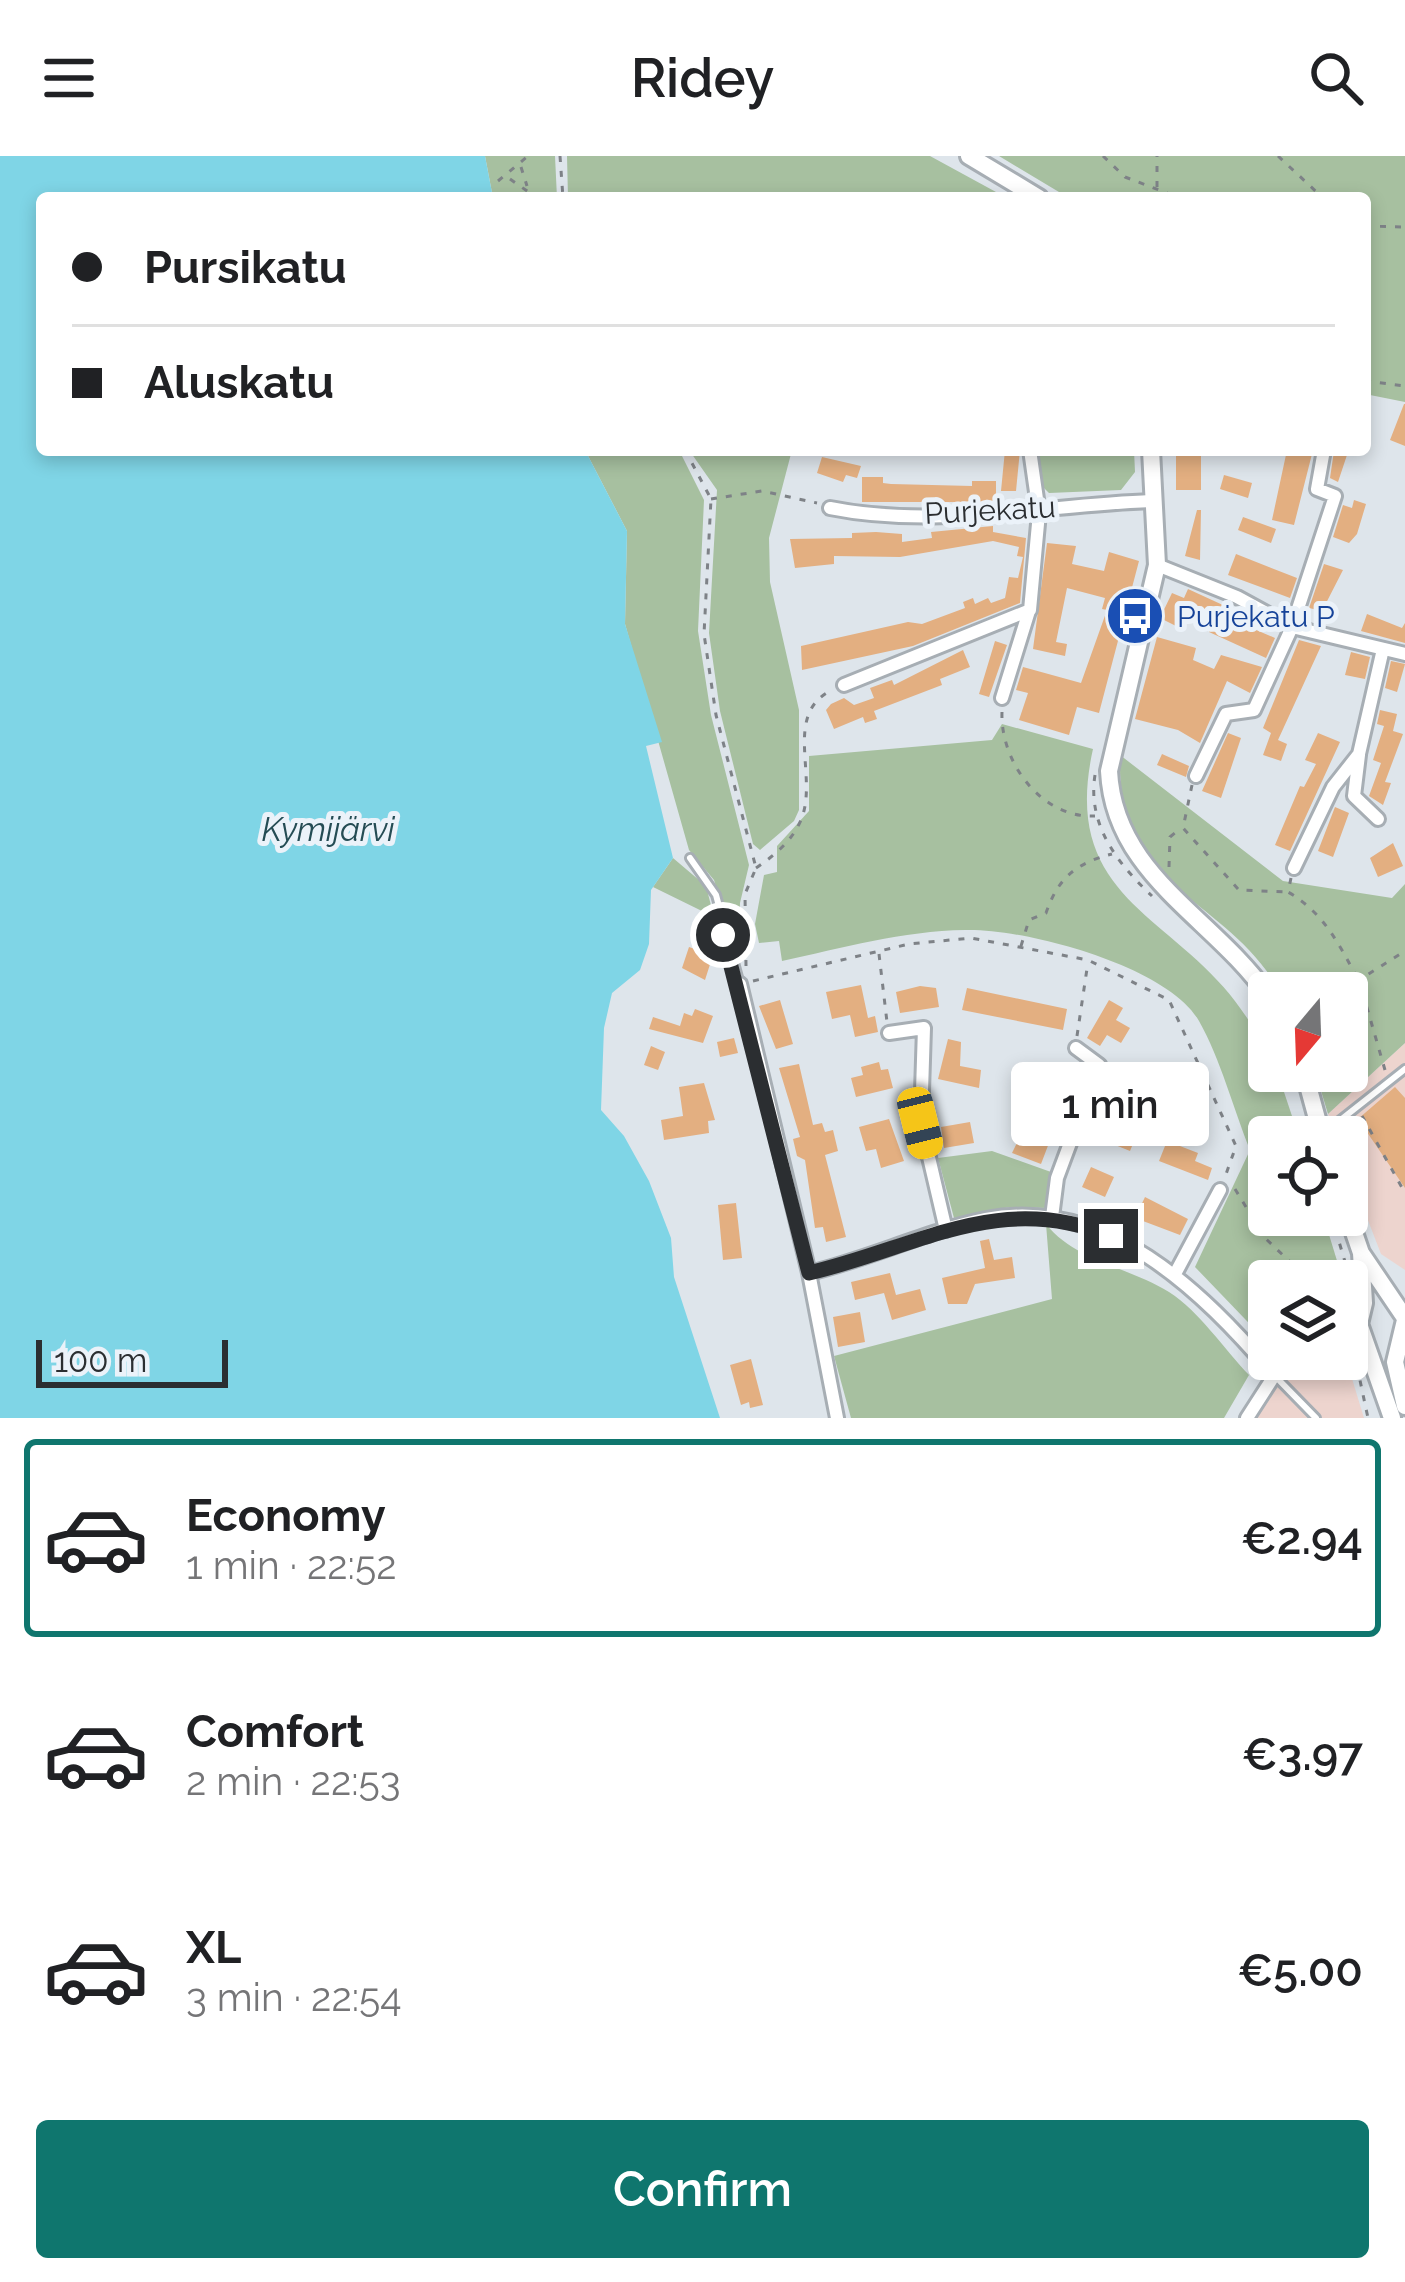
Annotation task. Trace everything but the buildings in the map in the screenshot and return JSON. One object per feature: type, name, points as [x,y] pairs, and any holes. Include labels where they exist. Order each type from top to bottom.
[{"type":"street","points":[[969,156],[1029,192]]},
{"type":"street","points":[[1002,698],[1038,571],[1038,506],[1031,456]]},
{"type":"street","points":[[1151,456],[1157,565],[1109,772],[1111,803],[1121,834],[1162,886],[1239,956],[1248,974]]},
{"type":"street","points":[[1196,776],[1226,714],[1254,710],[1292,627],[1335,496],[1317,489],[1323,456]]},
{"type":"street","name":"Purjekatu","points":[[830,508],[861,514],[959,515],[1151,501]]},
{"type":"street","points":[[1157,565],[1238,597],[1292,627],[1405,654]]},
{"type":"street","points":[[844,685],[1030,610]]},
{"type":"street","points":[[1378,819],[1354,796],[1383,650]]},
{"type":"street","points":[[1294,868],[1333,787],[1359,754]]},
{"type":"street","points":[[740,984],[809,1273],[837,1418]]},
{"type":"street","points":[[889,1033],[924,1028],[920,1123],[946,1230]]},
{"type":"street","points":[[1052,1216],[1057,1178],[1099,1065],[1076,1048]]},
{"type":"street","points":[[1174,1274],[1222,1185]]},
{"type":"street","points":[[809,1273],[989,1219],[1052,1216],[1111,1236],[1174,1274],[1248,1349]]},
{"type":"street","points":[[1355,1236],[1402,1315],[1395,1362],[1405,1406]]},
{"type":"street","points":[[1360,1260],[1361,1252]]},
{"type":"street","points":[[1368,1302],[1378,1296],[1402,1315]]},
{"type":"street","points":[[1368,1336],[1385,1342],[1402,1315]]},
{"type":"street","points":[[1368,1358],[1392,1418]]},
{"type":"street","points":[[1247,1418],[1269,1380]]},
{"type":"lane","points":[[690,858],[716,895],[740,984]]},
{"type":"lane","points":[[1346,1116],[1405,1069]]},
{"type":"lane","points":[[1279,1380],[1316,1418]]},
{"type":"path","points":[[498,181],[528,156]]},
{"type":"path","points":[[560,156],[562,192]]},
{"type":"path","points":[[1103,156],[1125,177],[1162,192]]},
{"type":"path","points":[[1156,190],[1157,156]]},
{"type":"path","points":[[1278,156],[1317,192]]},
{"type":"path","points":[[520,166],[532,192]]},
{"type":"path","points":[[508,177],[527,186]]},
{"type":"path","points":[[1371,226],[1405,226]]},
{"type":"path","points":[[1371,382],[1405,386]]},
{"type":"path","points":[[688,456],[711,499],[704,634],[716,715],[756,868]]},
{"type":"path","points":[[711,499],[762,491],[830,508]]},
{"type":"path","points":[[740,984],[746,970],[746,894],[756,868],[792,837],[803,815],[804,726],[811,703],[844,685]]},
{"type":"path","points":[[1002,698],[1001,738],[1032,789],[1074,817],[1097,816]]},
{"type":"path","points":[[1097,760],[1097,816],[1114,854],[1162,906]]},
{"type":"path","points":[[1162,886],[1171,837],[1183,828],[1196,776]]},
{"type":"path","points":[[1183,828],[1239,890],[1288,892],[1312,906],[1355,972]]},
{"type":"path","points":[[1020,948],[1029,920],[1046,913],[1062,879],[1084,861],[1114,854]]},
{"type":"path","points":[[1288,892],[1294,868]]},
{"type":"path","points":[[740,984],[879,952],[971,938],[1088,960],[1158,991],[1179,1012],[1236,1146],[1222,1185],[1237,1191],[1265,1238],[1288,1260]]},
{"type":"path","points":[[1368,974],[1405,951]]},
{"type":"path","points":[[879,952],[889,1033]]},
{"type":"path","points":[[1076,1048],[1088,960]]},
{"type":"path","points":[[1368,1012],[1388,1083]]},
{"type":"path","points":[[1357,1107],[1405,1193]]},
{"type":"path","points":[[1360,1380],[1368,1418]]},
{"type":"shaded area","points":[[1405,1043],[1405,1270],[1381,1254],[1368,1220],[1368,1116],[1328,1114],[1352,1092],[1368,1092],[1368,1077]]},
{"type":"shaded area","points":[[1282,1380],[1352,1380],[1364,1418],[1256,1418]]},
{"type":"green space","points":[[485,156],[555,156],[557,192],[492,192]]},
{"type":"green space","points":[[567,156],[930,156],[996,192],[568,192]]},
{"type":"green space","points":[[999,156],[1405,156],[1405,402],[1371,395],[1371,192],[1059,192]]},
{"type":"green space","points":[[588,456],[682,456],[704,500],[698,631],[711,715],[749,865],[740,903],[738,958],[714,880],[689,850],[625,624],[627,531]]},
{"type":"green space","points":[[693,456],[790,456],[769,538],[770,582],[799,710],[799,810],[794,821],[760,850],[753,844],[720,711],[709,633],[717,490]]},
{"type":"green space","points":[[1037,456],[1134,456],[1135,472],[1121,490],[1049,493],[1039,483]]},
{"type":"green space","points":[[1002,724],[1093,749],[1087,801],[1093,843],[1110,876],[1133,904],[1222,985],[1248,1020],[1248,1092],[1284,1092],[1292,1116],[1248,1116],[1248,1145],[1199,1021],[1158,983],[1092,954],[1022,936],[965,930],[919,933],[782,961],[779,941],[759,943],[755,924],[764,875],[777,872],[777,846],[809,811],[809,756],[992,740]]},
{"type":"green space","points":[[1120,755],[1283,881],[1392,898],[1405,884],[1405,1043],[1368,1077],[1368,972],[1266,972],[1155,865],[1135,836],[1123,801]]},
{"type":"green space","points":[[673,858],[706,886],[721,944],[715,951],[706,913],[653,887]]},
{"type":"green space","points":[[1321,1092],[1352,1092],[1328,1114]]},
{"type":"green space","points":[[992,1151],[1051,1172],[1047,1208],[1010,1207],[954,1218],[938,1158]]},
{"type":"green space","points":[[1248,1154],[1248,1236],[1329,1236],[1337,1260],[1248,1260],[1248,1322],[1195,1267]]},
{"type":"green space","points":[[1046,1224],[1072,1247],[1180,1300],[1248,1377],[1224,1418],[851,1418],[834,1356],[1052,1299]]},
{"type":"water","name":"Kymijärvi","points":[[0,156],[485,156],[492,192],[36,192],[36,456],[588,456],[627,531],[625,624],[662,742],[646,746],[673,858],[651,890],[649,944],[640,970],[612,993],[604,1028],[601,1110],[624,1136],[649,1181],[671,1238],[674,1277],[720,1418],[0,1418]]},
{"type":"place","name":"Purjekatu P","points":[[1135,616]]},
{"type":"route","points":[[723,935],[740,984],[809,1273],[989,1219],[1052,1216],[1111,1236]]}]
